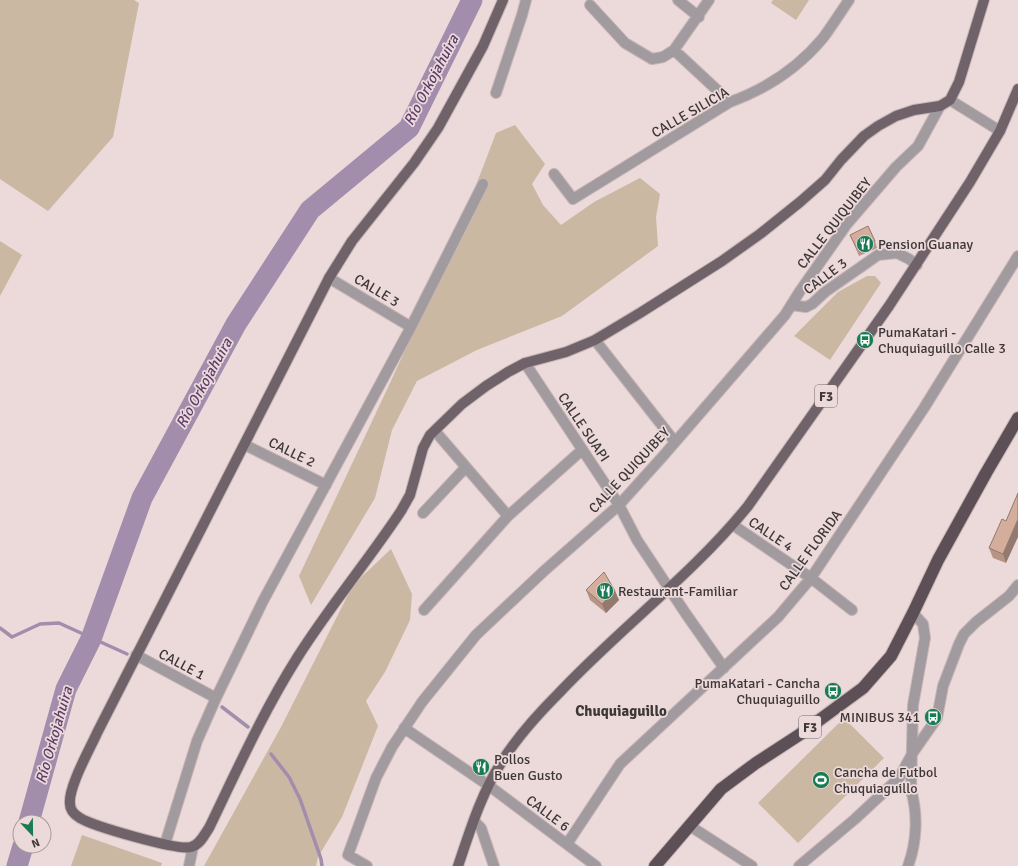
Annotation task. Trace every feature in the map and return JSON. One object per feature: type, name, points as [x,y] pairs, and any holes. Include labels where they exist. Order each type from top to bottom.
[{"type":"highway","name":"F3","points":[[655,866],[720,789],[799,735],[863,688],[878,673],[891,656],[938,560],[1018,418]]},
{"type":"main road","points":[[503,0],[479,53],[438,128],[414,163],[352,241],[329,278],[97,733],[70,797],[72,811],[81,819],[121,833],[180,848],[193,847],[200,841],[209,828],[270,704],[297,657],[331,606],[401,511],[410,495],[422,448],[430,435],[462,404],[508,372],[525,363],[566,352],[596,340],[722,261],[760,234],[800,202],[825,180],[841,160],[864,136],[878,126],[896,116],[914,110],[940,106],[950,100],[959,82],[984,0]]},
{"type":"main road","name":"F3","points":[[458,866],[488,785],[501,762],[518,738],[583,667],[669,588],[733,524],[748,506],[917,265],[970,182],[1000,131],[1018,89]]},
{"type":"street","points":[[496,93],[526,0]]},
{"type":"street","points":[[678,0],[698,17]]},
{"type":"street","points":[[590,4],[625,43],[652,59],[664,57],[674,50],[710,0]]},
{"type":"street","name":"CALLE SILICIA","points":[[554,174],[573,199],[730,102],[747,96],[764,87],[802,60],[823,38],[849,0]]},
{"type":"street","points":[[674,50],[730,102]]},
{"type":"street","points":[[950,100],[1000,131]]},
{"type":"street","name":"CALLE QUIQUIBEY","points":[[367,866],[348,855],[376,778],[392,747],[422,702],[476,635],[544,570],[619,504],[675,442],[779,322],[792,305],[800,290],[848,224],[896,167],[918,146],[940,106]]},
{"type":"street","points":[[165,844],[197,741],[216,698],[263,601],[411,327],[484,184]]},
{"type":"street","name":"CALLE 3","points":[[792,305],[806,307],[812,304],[825,292],[878,255],[897,252],[909,258],[917,265]]},
{"type":"street","name":"CALLE FLORIDA","points":[[567,844],[620,764],[778,617],[811,578],[924,408],[1018,256]]},
{"type":"street","name":"CALLE 3","points":[[329,278],[411,327]]},
{"type":"street","points":[[596,340],[675,442]]},
{"type":"street","name":"CALLE SUAPI","points":[[525,363],[619,504],[637,540],[724,668]]},
{"type":"street","points":[[435,431],[508,516]]},
{"type":"street","name":"CALLE 2","points":[[245,445],[326,485]]},
{"type":"street","points":[[424,610],[508,516],[582,450]]},
{"type":"street","points":[[423,513],[466,467]]},
{"type":"street","name":"CALLE 4","points":[[733,524],[811,578],[852,610]]},
{"type":"street","points":[[799,866],[899,778],[912,754],[937,718],[943,686],[964,634],[976,622],[1009,596],[1018,585]]},
{"type":"street","points":[[908,866],[911,858],[916,822],[915,802],[911,790],[913,705],[925,638],[923,624],[913,613]]},
{"type":"street","name":"CALLE 1","points":[[136,655],[216,698]]},
{"type":"street","name":"CALLE 6","points":[[404,728],[488,785],[596,866]]},
{"type":"street","points":[[474,821],[481,828],[494,866]]},
{"type":"street","points":[[690,826],[752,866]]},
{"type":"street","points":[[189,866],[193,847]]},
{"type":"shaded area","points":[[0,0],[134,0],[139,3],[113,137],[48,211],[0,179]]},
{"type":"shaded area","points":[[773,0],[809,0],[796,20],[771,3]]},
{"type":"shaded area","points":[[515,125],[545,164],[532,184],[543,205],[561,225],[594,202],[640,178],[660,194],[656,217],[658,246],[562,316],[477,350],[417,381],[392,430],[375,498],[311,605],[299,576],[427,301],[496,133]]},
{"type":"shaded area","points":[[0,241],[22,255],[0,296]]},
{"type":"shaded area","points":[[867,276],[875,276],[881,283],[830,360],[794,336],[838,292]]},
{"type":"shaded area","points":[[391,549],[412,594],[410,620],[385,672],[366,701],[378,726],[342,817],[318,857],[316,866],[204,866],[281,727],[353,585]]},
{"type":"shaded area","name":"Cancha de Futbol Chuquiaguillo","points":[[844,718],[884,758],[798,843],[758,803]]},
{"type":"shaded area","points":[[82,835],[162,863],[161,866],[71,866]]},
{"type":"building","points":[[868,226],[875,241],[857,249],[850,235]]},
{"type":"building","points":[[1018,493],[1018,519],[1003,554],[989,548],[1002,519],[1006,521]]},
{"type":"building","points":[[604,572],[615,591],[602,604],[586,590]]},
{"type":"waterway","name":"Río Orkojahuira","points":[[31,814],[66,689],[91,639],[142,498],[236,324],[310,210],[409,128],[472,0]]},
{"type":"waterway","points":[[0,628],[12,637],[40,624],[59,623],[127,654]]},
{"type":"waterway","points":[[222,707],[248,727]]},
{"type":"waterway","points":[[271,754],[289,777],[300,799],[321,859],[322,866]]},
{"type":"waterway","name":"Río Orkojahuira","points":[[17,866],[21,854]]},
{"type":"place","name":"Pension Guanay","points":[[865,244]]},
{"type":"place","name":"PumaKatari - Chuquiaguillo Calle 3","points":[[865,340]]},
{"type":"place","name":"Restaurant-Familiar","points":[[605,591]]},
{"type":"place","name":"PumaKatari - Cancha Chuquiaguillo","points":[[833,691]]},
{"type":"place","name":"MINIBUS 341","points":[[933,717]]},
{"type":"place","name":"Pollos Buen Gusto","points":[[481,767]]},
{"type":"place","name":"Cancha de Futbol Chuquiaguillo","points":[[821,780]]},
{"type":"district","name":"Chuquiaguillo","points":[[621,711]]}]
